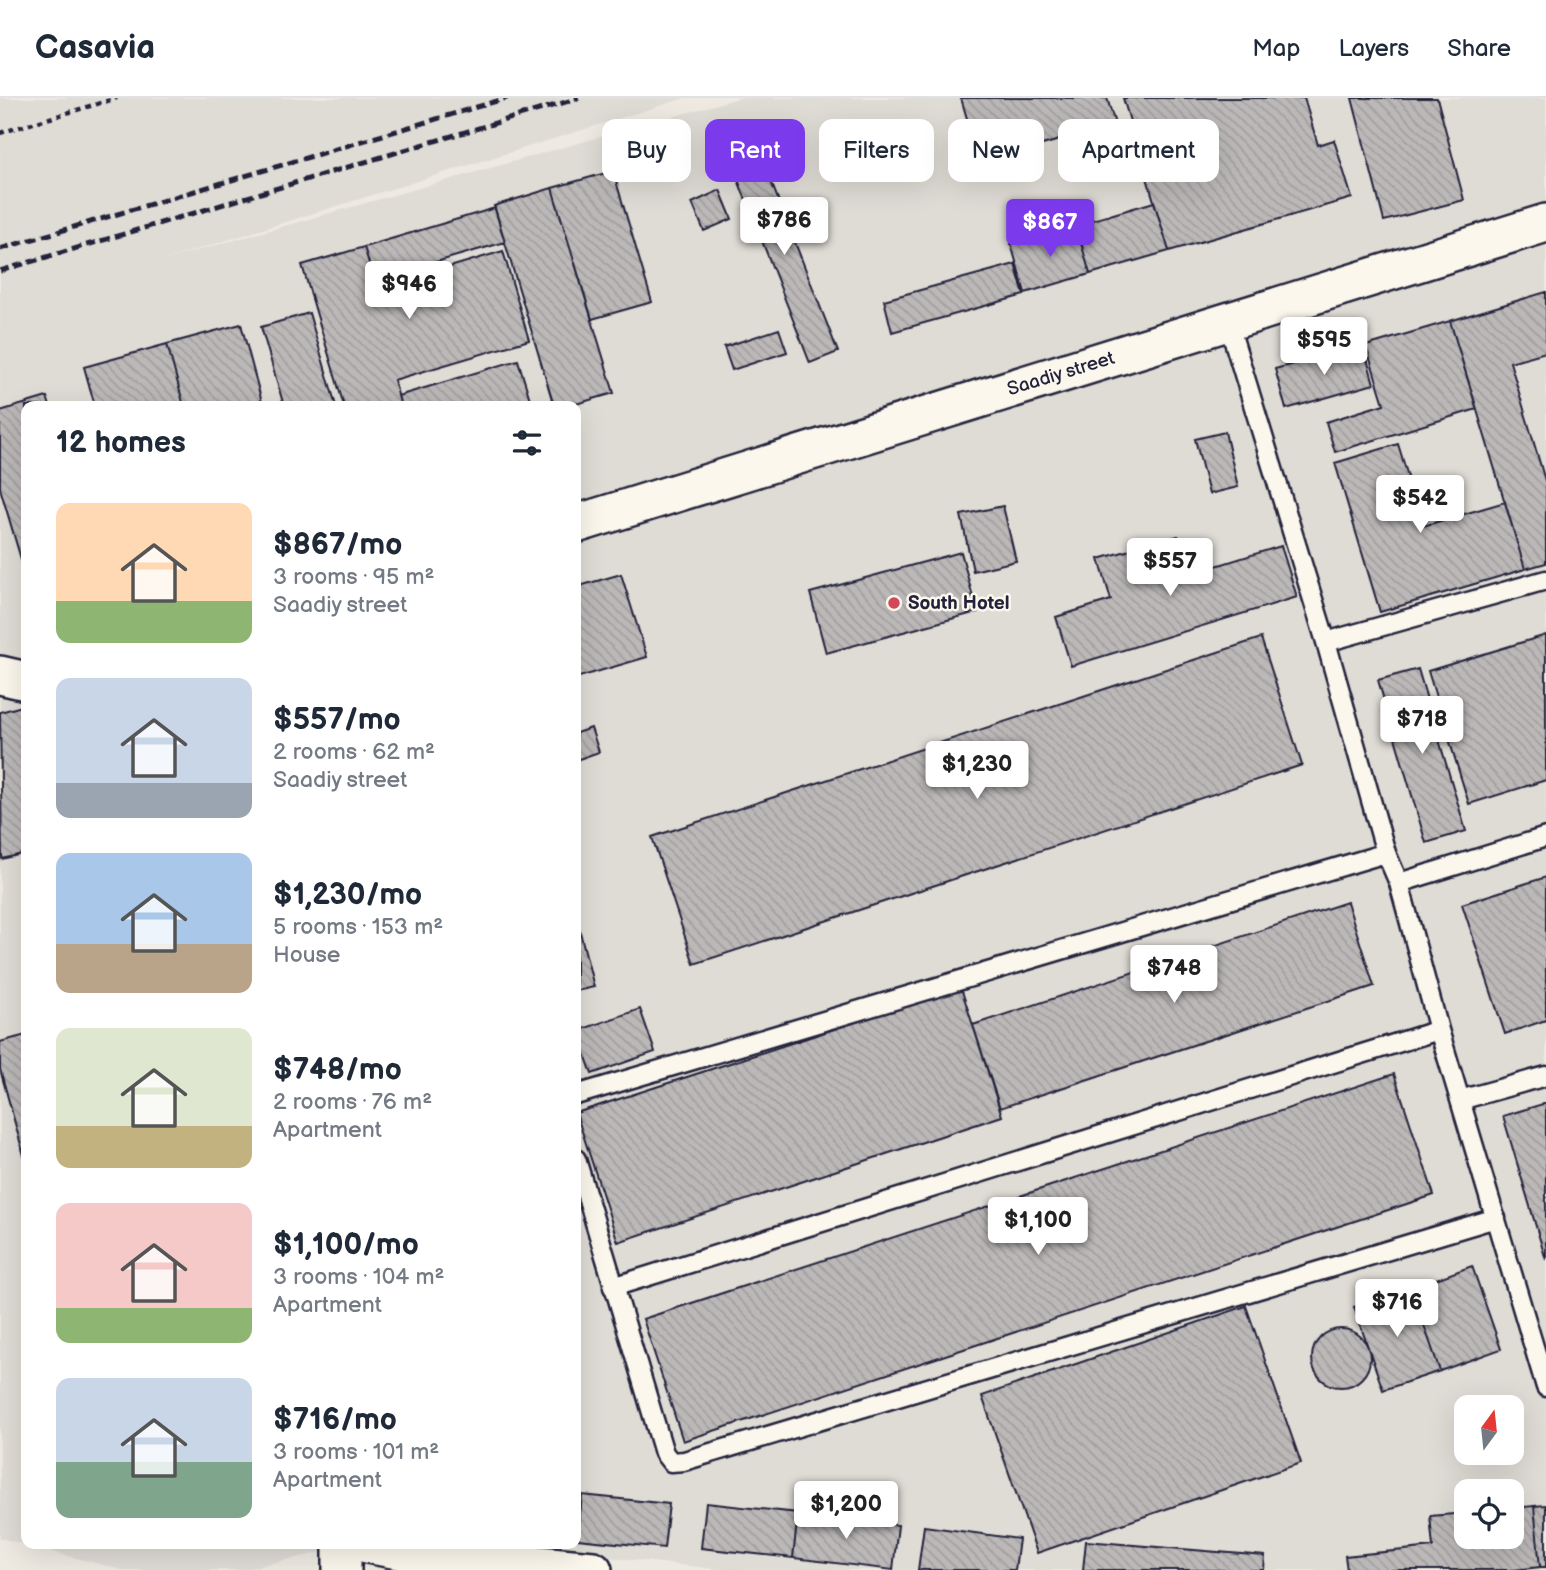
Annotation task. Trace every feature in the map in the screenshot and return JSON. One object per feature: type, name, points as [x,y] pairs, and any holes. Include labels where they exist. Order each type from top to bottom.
[{"type":"street","name":"Saadiy street","points":[[581,522],[1546,223]]},
{"type":"street","points":[[0,675],[21,680]]},
{"type":"street","points":[[342,1549],[342,1570]]},
{"type":"street","points":[[393,1549],[419,1554],[593,1570]]},
{"type":"lane","points":[[1228,322],[1326,642],[1386,853],[1399,883],[1439,1030],[1546,1387]]},
{"type":"lane","points":[[1326,642],[1546,580]]},
{"type":"lane","points":[[1399,883],[1546,837]]},
{"type":"lane","points":[[581,1094],[1386,853]]},
{"type":"lane","points":[[613,1287],[1439,1030]]},
{"type":"lane","points":[[1460,1100],[1546,1076]]},
{"type":"lane","points":[[581,1176],[664,1453],[671,1461],[684,1461],[1496,1219]]},
{"type":"path","points":[[0,133],[117,98]]},
{"type":"shaded area","points":[[0,98],[685,98],[617,119],[602,119],[602,124],[160,261],[602,137],[602,182],[691,182],[691,119],[664,119],[739,98],[1546,98],[1546,1570],[726,1570],[535,1549],[581,1549],[581,401],[21,401],[21,1544],[0,1538]]},
{"type":"shaded area","points":[[42,1549],[337,1549],[240,1570],[122,1570]]},
{"type":"building","points":[[961,98],[1107,98],[1113,119],[1058,119],[1058,140],[1044,145],[1044,119],[967,119]]},
{"type":"building","points":[[1123,98],[1304,98],[1318,145],[1334,140],[1352,198],[1169,251],[1148,182],[1219,182],[1219,119],[1129,119]]},
{"type":"building","points":[[1352,98],[1437,98],[1464,200],[1384,221]]},
{"type":"building","points":[[602,174],[602,182],[616,182],[652,302],[592,319],[552,188]]},
{"type":"building","points":[[739,182],[771,182],[838,352],[810,363]]},
{"type":"building","points":[[552,188],[614,393],[581,403],[552,401],[494,206]]},
{"type":"building","points":[[720,190],[732,219],[704,231],[692,203]]},
{"type":"building","points":[[1154,202],[1169,251],[1090,274],[1076,225]]},
{"type":"building","points":[[495,208],[505,242],[374,280],[364,247]]},
{"type":"building","points":[[1076,225],[1090,274],[1025,293],[1011,244]]},
{"type":"building","points":[[364,247],[377,289],[503,251],[529,340],[394,380],[400,401],[343,401],[302,265]]},
{"type":"building","points":[[1015,264],[1024,295],[892,332],[884,300]]},
{"type":"building","points":[[1546,292],[1546,352],[1510,362],[1546,484],[1546,563],[1525,569],[1450,321]]},
{"type":"building","points":[[309,313],[335,401],[283,401],[261,327]]},
{"type":"building","points":[[1450,321],[1477,409],[1335,452],[1326,422],[1384,404],[1366,346]]},
{"type":"building","points":[[241,324],[262,401],[183,401],[167,344]]},
{"type":"building","points":[[779,329],[787,352],[732,370],[724,347]]},
{"type":"building","points":[[167,344],[183,401],[94,401],[84,367]]},
{"type":"building","points":[[1363,345],[1374,384],[1286,409],[1275,369]]},
{"type":"building","points":[[518,360],[530,401],[400,401],[398,396]]},
{"type":"building","points":[[21,405],[21,559],[0,488],[0,411]]},
{"type":"building","points":[[1225,432],[1238,487],[1209,494],[1195,439]]},
{"type":"building","points":[[1398,444],[1423,526],[1505,502],[1525,569],[1380,612],[1335,463]]},
{"type":"building","points":[[1003,506],[1016,561],[973,571],[961,515]]},
{"type":"building","points":[[1178,536],[1190,574],[1281,546],[1297,597],[1071,666],[1056,617],[1111,600],[1099,559]]},
{"type":"building","name":"South Hotel","points":[[961,552],[977,612],[826,653],[810,593]]},
{"type":"building","points":[[621,574],[647,657],[581,677],[581,586]]},
{"type":"building","points":[[1546,635],[1546,780],[1469,804],[1428,671]]},
{"type":"building","points":[[1261,638],[1302,765],[694,964],[652,837]]},
{"type":"building","points":[[1418,669],[1466,831],[1426,843],[1378,680]]},
{"type":"building","points":[[21,706],[21,854],[2,859],[0,712]]},
{"type":"building","points":[[591,728],[599,752],[581,758],[581,731]]},
{"type":"building","points":[[1546,877],[1546,1020],[1505,1034],[1462,904]]},
{"type":"building","points":[[1347,902],[1374,986],[1000,1108],[973,1025]]},
{"type":"building","points":[[581,936],[594,987],[581,990]]},
{"type":"building","points":[[961,988],[1002,1116],[618,1242],[581,1128],[581,1111]]},
{"type":"building","points":[[640,1009],[655,1052],[592,1074],[581,1042],[581,1030]]},
{"type":"building","points":[[21,1036],[21,1145],[0,1069],[0,1042]]},
{"type":"building","points":[[1394,1074],[1434,1195],[683,1441],[643,1319]]},
{"type":"building","points":[[1546,1103],[1546,1260],[1503,1116]]},
{"type":"building","points":[[1472,1266],[1501,1349],[1440,1371],[1411,1288]]},
{"type":"building","points":[[1411,1288],[1440,1371],[1383,1390],[1354,1307]]},
{"type":"building","points":[[1246,1306],[1301,1463],[1037,1553],[982,1396]]},
{"type":"building","points":[[1341,1329],[1352,1331],[1365,1342],[1370,1358],[1368,1369],[1357,1382],[1341,1387],[1330,1385],[1317,1374],[1312,1358],[1314,1347],[1325,1334]]},
{"type":"building","points":[[582,1495],[669,1504],[664,1548],[581,1539]]},
{"type":"building","points":[[706,1503],[798,1513],[793,1558],[701,1548]]},
{"type":"building","points":[[1546,1505],[1546,1567],[1540,1567],[1534,1506]]},
{"type":"building","points":[[1534,1506],[1540,1567],[1513,1570],[1347,1570],[1345,1556],[1433,1547],[1430,1516],[1454,1514],[1454,1549],[1524,1549],[1524,1507]]},
{"type":"building","points":[[798,1513],[898,1525],[893,1570],[793,1558]]},
{"type":"building","points":[[924,1526],[1019,1539],[1015,1570],[918,1570]]},
{"type":"building","points":[[1086,1541],[1265,1556],[1264,1570],[1083,1570]]},
{"type":"railway","points":[[0,249],[507,98]]},
{"type":"railway","points":[[0,271],[579,98]]},
{"type":"place","name":"South Hotel","points":[[894,603]]}]
